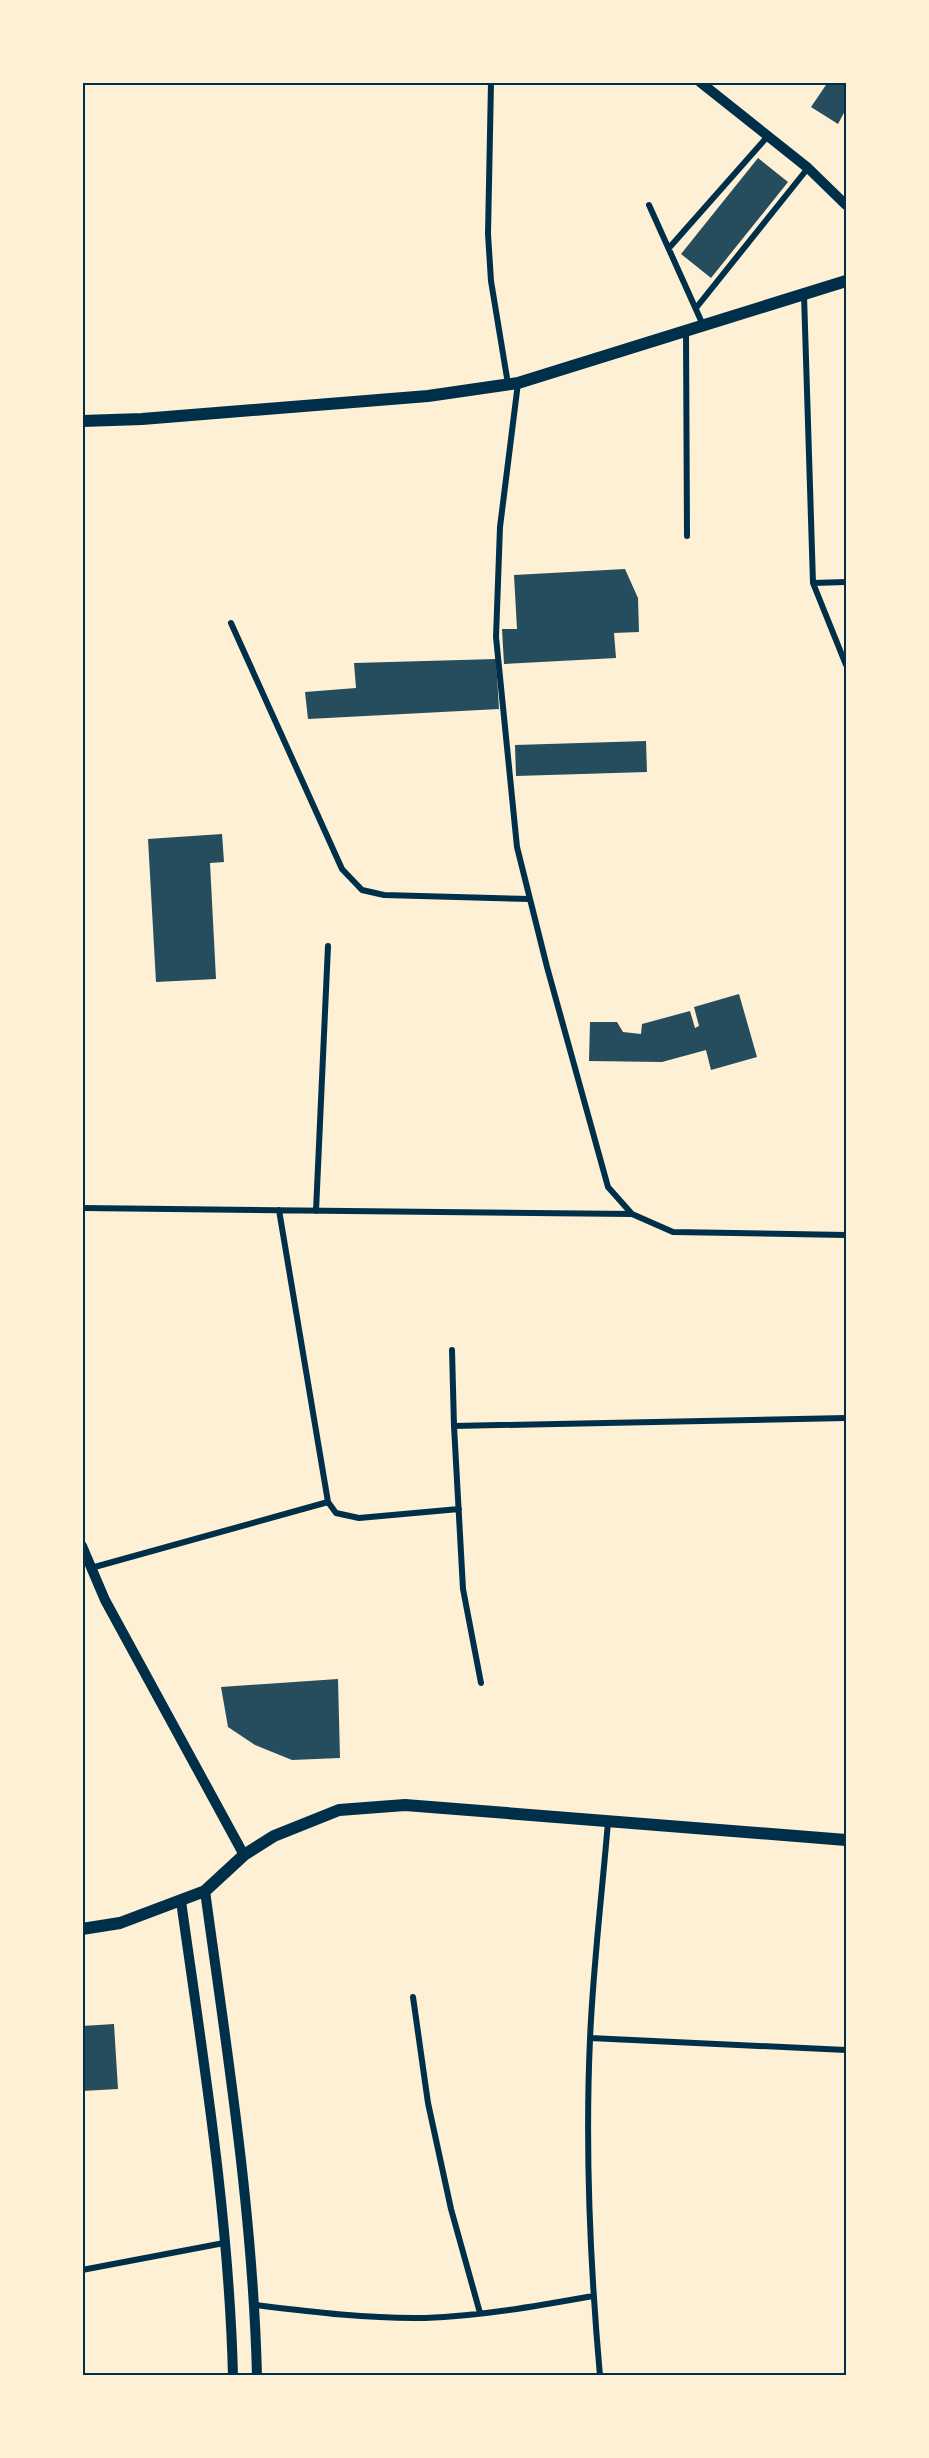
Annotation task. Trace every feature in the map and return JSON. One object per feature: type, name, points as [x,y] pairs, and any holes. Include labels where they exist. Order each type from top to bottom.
[{"type":"main road","points":[[82,421],[142,419],[416,397],[513,384],[846,281]]},
{"type":"main road","points":[[82,1929],[120,1923],[205,1891],[244,1855],[274,1836],[339,1810],[405,1804],[846,1840]]},
{"type":"street","points":[[491,82],[488,234],[491,281],[513,384],[500,527],[496,637],[517,847],[608,1187],[632,1214]]},
{"type":"street","points":[[700,82],[808,168],[846,205]]},
{"type":"street","points":[[669,248],[768,136]]},
{"type":"street","points":[[696,308],[808,168]]},
{"type":"street","points":[[649,205],[704,326]]},
{"type":"street","points":[[804,295],[813,583],[846,665]]},
{"type":"street","points":[[686,331],[687,536]]},
{"type":"street","points":[[813,583],[846,582]]},
{"type":"street","points":[[231,623],[342,869],[362,890],[384,895],[530,899]]},
{"type":"street","points":[[316,1210],[328,946]]},
{"type":"street","points":[[82,1208],[632,1214],[674,1232],[846,1235]]},
{"type":"street","points":[[279,1210],[328,1502],[336,1514],[359,1518],[459,1509]]},
{"type":"street","points":[[452,1350],[463,1589],[481,1683]]},
{"type":"street","points":[[454,1426],[846,1419]]},
{"type":"street","points":[[92,1568],[328,1502]]},
{"type":"street","points":[[82,1546],[105,1600],[244,1855]]},
{"type":"street","points":[[600,2376],[593,2296],[588,2168],[590,2038],[608,1821]]},
{"type":"street","points":[[205,1891],[238,2128],[255,2305],[258,2376]]},
{"type":"street","points":[[181,1901],[213,2130],[231,2306],[233,2376]]},
{"type":"street","points":[[413,1996],[430,2114],[451,2209],[480,2313]]},
{"type":"street","points":[[590,2038],[846,2050]]},
{"type":"street","points":[[82,2270],[224,2242]]},
{"type":"street","points":[[255,2305],[339,2315],[424,2318],[508,2311],[593,2296]]},
{"type":"building","points":[[828,82],[846,82],[846,109],[838,124],[811,107]]},
{"type":"building","points":[[758,158],[788,182],[711,278],[681,254]]},
{"type":"building","points":[[625,569],[638,598],[639,632],[614,633],[616,658],[504,664],[502,629],[517,629],[514,575]]},
{"type":"building","points":[[496,659],[499,709],[308,719],[305,692],[356,688],[354,663]]},
{"type":"building","points":[[646,741],[647,772],[516,776],[515,745]]},
{"type":"building","points":[[222,834],[224,862],[210,863],[216,979],[156,982],[148,839]]},
{"type":"building","points":[[739,994],[757,1057],[711,1070],[706,1050],[662,1062],[589,1061],[590,1022],[617,1022],[623,1032],[641,1034],[642,1024],[690,1011],[695,1028],[699,1026],[694,1007]]},
{"type":"building","points":[[338,1679],[340,1758],[292,1760],[255,1745],[228,1727],[221,1687]]},
{"type":"building","points":[[114,2024],[118,2089],[82,2091],[82,2026]]}]
